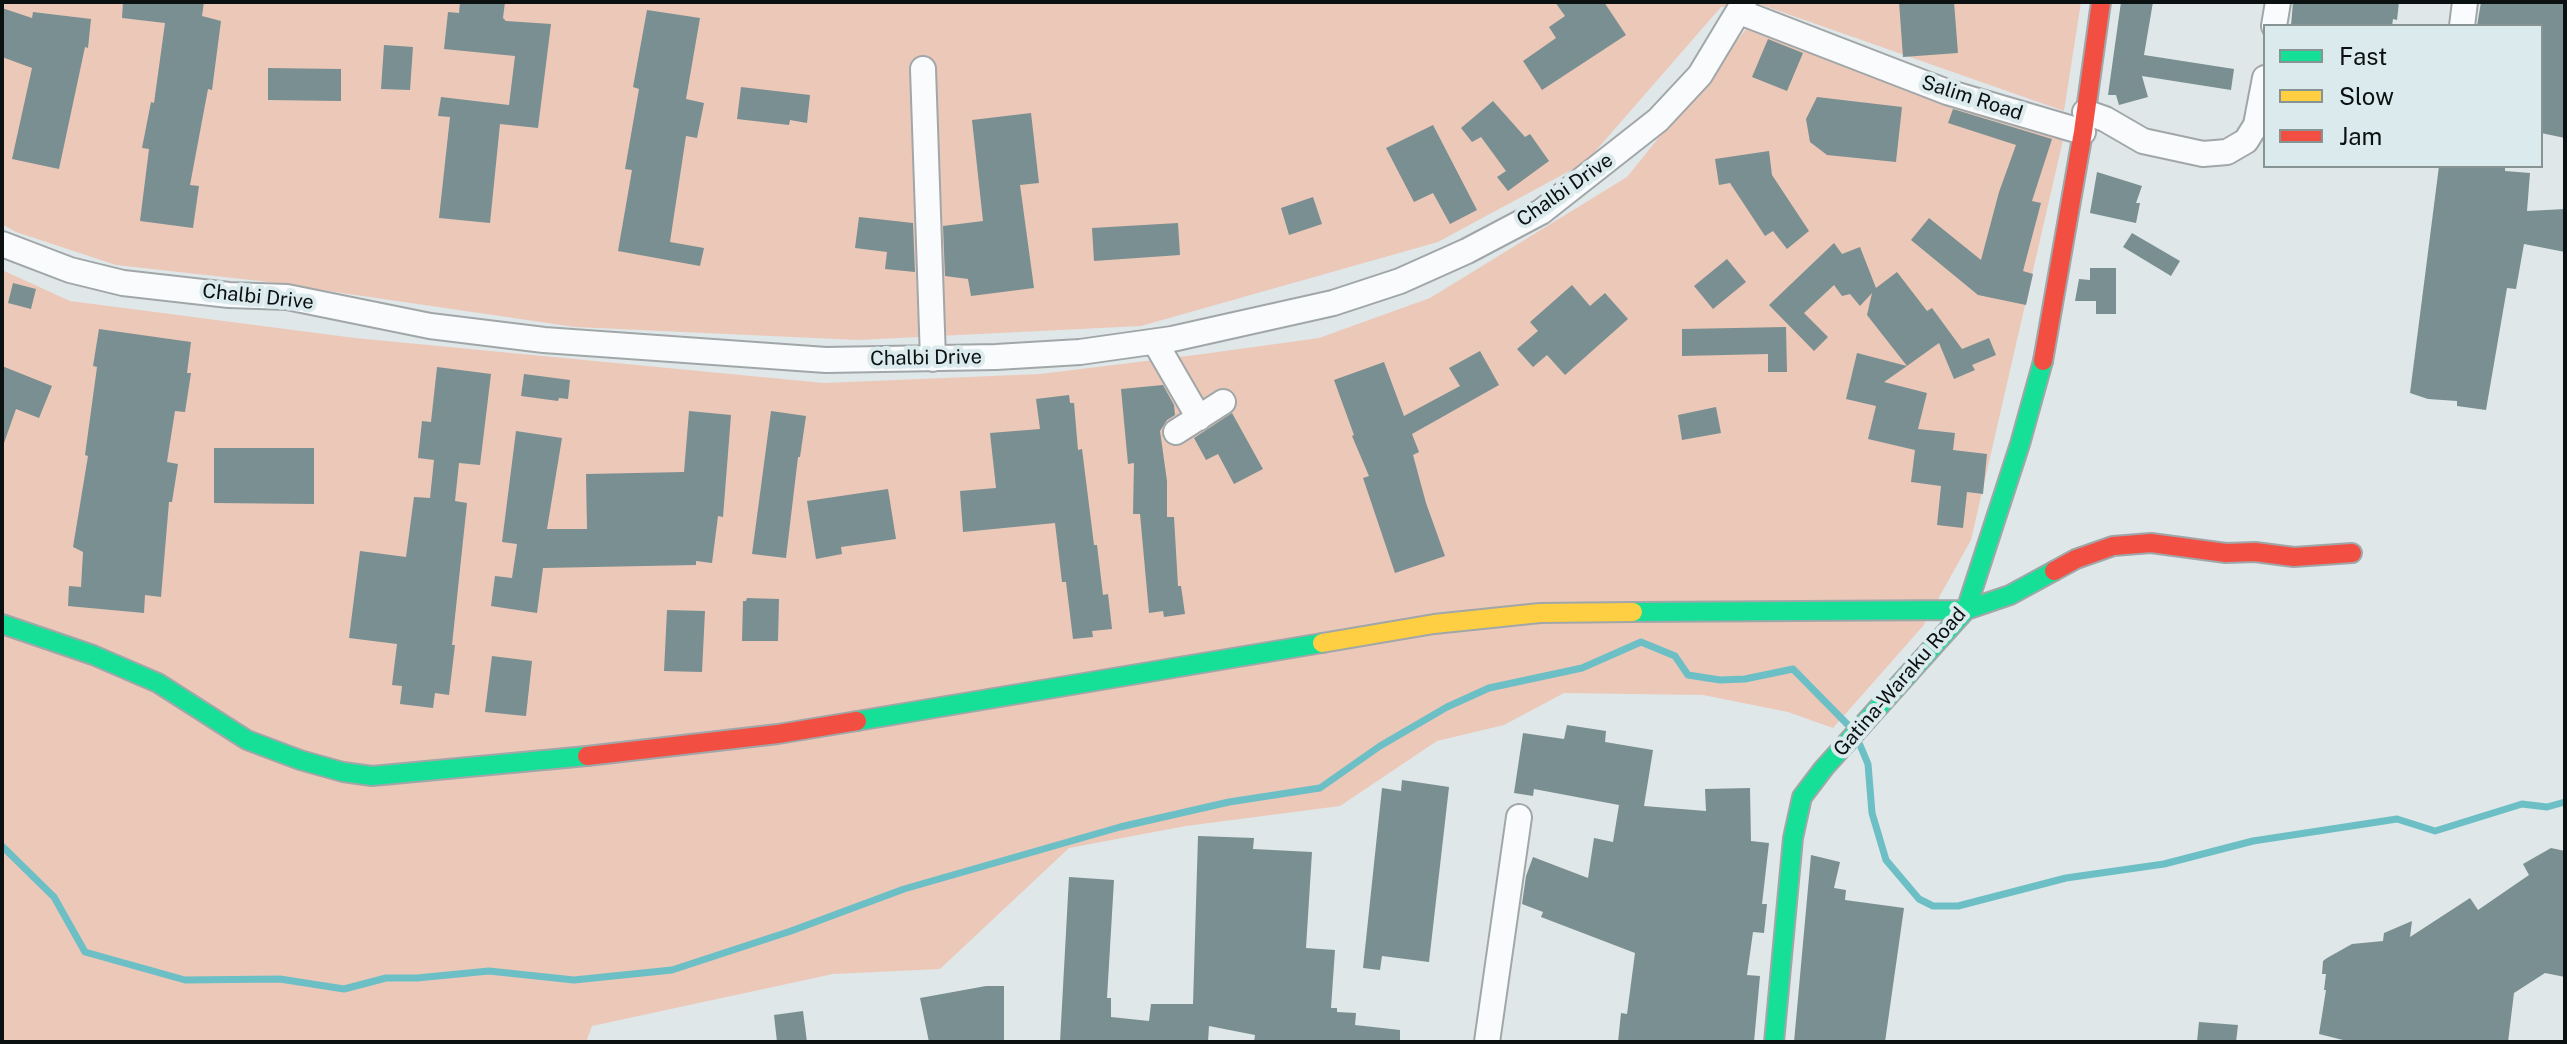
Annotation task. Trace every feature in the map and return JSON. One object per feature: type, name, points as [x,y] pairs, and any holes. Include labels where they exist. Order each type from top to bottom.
[{"type":"street","points":[[2084,122],[2101,2]]},
{"type":"street","points":[[2274,24],[2278,2]]},
{"type":"street","points":[[2462,24],[2465,2]]},
{"type":"street","name":"Salim Road","points":[[1742,7],[1947,92],[2084,122],[2105,119],[2143,141],[2203,154],[2227,152],[2246,141],[2256,125],[2263,88]]},
{"type":"street","name":"Chalbi Drive","points":[[2,244],[70,270],[123,283],[229,295],[287,297],[430,326],[544,340],[826,360],[1080,352],[1155,342],[1259,322],[1387,286],[1467,251],[1541,212],[1658,120],[1700,75],[1742,7]]},
{"type":"street","points":[[923,69],[933,359]]},
{"type":"street","name":"Gatina-Waraku Road","points":[[1774,1042],[1793,838],[1802,797],[1824,768],[1966,610],[2020,444],[2046,348],[2084,122]]},
{"type":"street","points":[[1155,342],[1199,418]]},
{"type":"street","points":[[1176,432],[1223,402]]},
{"type":"street","points":[[2,624],[93,655],[158,683],[247,740],[300,760],[372,776],[485,767],[778,734],[1464,621],[1540,613],[1966,610],[2010,595],[2076,559],[2113,546],[2151,543],[2226,553],[2255,552],[2294,557],[2352,553]]},
{"type":"street","points":[[1487,1042],[1519,817]]},
{"type":"shaded area","points":[[2,2],[2081,2],[2064,111],[1759,4],[1721,7],[1586,162],[1438,242],[1141,326],[858,340],[575,327],[260,281],[116,265],[16,232],[2,224]]},
{"type":"shaded area","points":[[1747,28],[2063,140],[1971,540],[1923,626],[1833,728],[1788,712],[1703,695],[1564,693],[1504,725],[1437,741],[1340,806],[1186,826],[1069,848],[940,969],[833,974],[592,1026],[586,1042],[2,1042],[2,270],[70,301],[355,338],[824,383],[1040,374],[1319,338],[1430,298],[1627,177]]},
{"type":"building","points":[[123,2],[204,2],[202,16],[221,21],[212,90],[208,89],[190,185],[199,186],[193,228],[140,221],[149,149],[142,148],[151,102],[154,103],[165,23],[122,18]]},
{"type":"building","points":[[460,2],[505,2],[503,18],[506,21],[551,24],[538,128],[500,124],[490,223],[439,218],[450,117],[438,116],[441,97],[509,105],[515,56],[444,49],[448,12],[459,13]]},
{"type":"building","points":[[1555,2],[1604,2],[1626,35],[1542,90],[1523,61],[1556,38],[1549,27],[1565,16]]},
{"type":"building","points":[[1899,2],[1954,2],[1958,53],[1903,57]]},
{"type":"building","points":[[2121,2],[2153,2],[2144,55],[2234,69],[2231,90],[2142,76],[2148,97],[2119,105],[2116,95],[2108,95]]},
{"type":"building","points":[[2293,2],[2399,2],[2397,20],[2393,19],[2392,24],[2291,24]]},
{"type":"building","points":[[2481,2],[2565,2],[2565,138],[2543,133],[2543,24],[2477,24]]},
{"type":"building","points":[[2,8],[32,18],[33,12],[91,19],[88,48],[85,47],[59,169],[12,159],[32,68],[2,57]]},
{"type":"building","points":[[647,10],[700,18],[686,99],[704,103],[697,138],[686,136],[670,242],[704,248],[700,266],[618,251],[632,170],[625,169],[639,89],[633,87]]},
{"type":"building","points":[[1768,39],[1803,53],[1787,91],[1752,77]]},
{"type":"building","points":[[384,45],[413,47],[410,90],[381,89]]},
{"type":"building","points":[[268,68],[341,69],[341,101],[268,100]]},
{"type":"building","points":[[741,87],[810,95],[807,123],[790,120],[789,125],[737,119]]},
{"type":"building","points":[[1817,97],[1902,107],[1896,162],[1827,155],[1810,142],[1806,119]]},
{"type":"building","points":[[1493,101],[1525,137],[1530,134],[1549,161],[1508,191],[1497,177],[1506,171],[1481,137],[1472,142],[1461,128]]},
{"type":"building","points":[[1953,109],[2052,139],[2032,201],[2041,203],[2023,271],[2033,274],[2026,305],[1978,295],[1911,240],[1929,218],[1981,260],[1999,192],[2016,145],[1948,123]]},
{"type":"building","points":[[1031,113],[1039,183],[1020,185],[1034,288],[971,296],[968,279],[945,276],[943,226],[983,221],[972,120]]},
{"type":"building","points":[[1433,125],[1477,210],[1450,224],[1433,193],[1414,202],[1386,148]]},
{"type":"building","points":[[1769,151],[1772,175],[1809,231],[1787,249],[1773,231],[1765,236],[1730,183],[1719,185],[1715,159]]},
{"type":"building","points":[[2439,168],[2505,168],[2505,171],[2530,173],[2527,211],[2565,209],[2565,252],[2524,244],[2516,289],[2507,288],[2486,410],[2457,406],[2457,401],[2428,399],[2410,393]]},
{"type":"building","points":[[2097,172],[2142,186],[2136,203],[2140,203],[2136,223],[2090,213]]},
{"type":"building","points":[[1313,197],[1322,224],[1289,235],[1281,208]]},
{"type":"building","points":[[859,217],[913,223],[915,272],[885,269],[887,252],[855,248]]},
{"type":"building","points":[[1178,223],[1180,255],[1094,261],[1092,228]]},
{"type":"building","points":[[2132,233],[2180,261],[2171,276],[2123,247]]},
{"type":"building","points":[[1834,243],[1842,254],[1860,247],[1876,288],[1897,272],[1927,311],[1932,308],[1962,349],[1989,338],[1996,355],[1972,365],[1975,370],[1954,379],[1939,343],[1907,366],[1867,315],[1872,293],[1860,306],[1850,294],[1842,296],[1834,285],[1804,313],[1828,337],[1814,351],[1769,305]]},
{"type":"building","points":[[1727,259],[1746,282],[1713,309],[1694,286]]},
{"type":"building","points":[[2090,268],[2116,268],[2116,314],[2096,314],[2096,301],[2075,301],[2079,279],[2090,280]]},
{"type":"building","points":[[13,283],[36,289],[31,309],[8,303]]},
{"type":"building","points":[[1572,285],[1590,306],[1605,293],[1628,319],[1565,375],[1547,355],[1533,367],[1517,349],[1538,331],[1530,322]]},
{"type":"building","points":[[1786,327],[1787,372],[1768,372],[1768,354],[1682,356],[1682,329]]},
{"type":"building","points":[[99,329],[191,342],[187,373],[191,373],[185,412],[175,411],[167,462],[178,464],[172,502],[169,502],[161,597],[145,595],[144,613],[68,606],[69,586],[81,587],[83,552],[73,547],[88,456],[85,455]]},
{"type":"building","points":[[1480,351],[1499,385],[1412,434],[1419,452],[1413,455],[1445,556],[1395,573],[1363,478],[1369,476],[1334,380],[1384,362],[1404,416],[1460,386],[1449,368]]},
{"type":"building","points":[[1857,353],[1907,366],[1884,382],[1927,393],[1918,429],[1955,433],[1953,450],[1987,454],[1983,494],[1967,492],[1963,528],[1937,525],[1941,486],[1911,482],[1915,450],[1868,439],[1876,406],[1846,399]]},
{"type":"building","points":[[2,366],[52,386],[39,418],[16,409],[4,443]]},
{"type":"building","points":[[437,367],[491,374],[480,465],[459,463],[455,501],[467,503],[452,645],[455,645],[449,695],[435,693],[433,708],[400,704],[402,686],[392,685],[397,644],[349,638],[360,551],[406,557],[414,497],[430,498],[434,460],[418,458],[422,421],[431,422]]},
{"type":"building","points":[[524,374],[570,380],[568,399],[559,398],[558,401],[521,396]]},
{"type":"building","points":[[1163,385],[1174,405],[1175,415],[1167,420],[1160,431],[1167,481],[1167,517],[1174,517],[1178,586],[1181,586],[1185,614],[1164,617],[1163,611],[1149,613],[1140,514],[1133,514],[1134,463],[1128,464],[1121,389]]},
{"type":"building","points":[[1069,395],[1070,403],[1074,403],[1078,450],[1082,449],[1094,545],[1097,545],[1103,595],[1108,594],[1112,629],[1092,631],[1093,637],[1073,639],[1055,523],[963,532],[960,491],[996,488],[990,433],[1040,429],[1036,399]]},
{"type":"building","points":[[1716,407],[1721,433],[1682,440],[1678,415]]},
{"type":"building","points":[[689,411],[731,415],[723,517],[718,516],[712,563],[696,561],[696,565],[543,568],[537,613],[491,606],[495,576],[512,578],[517,544],[502,542],[516,431],[562,438],[547,529],[587,529],[586,474],[684,472]]},
{"type":"building","points":[[771,411],[806,416],[786,558],[752,554]]},
{"type":"building","points":[[1232,413],[1263,469],[1234,484],[1218,454],[1206,460],[1194,438]]},
{"type":"building","points":[[214,448],[314,448],[314,504],[214,503]]},
{"type":"building","points":[[888,489],[896,539],[841,547],[842,554],[816,559],[807,501]]},
{"type":"building","points":[[747,598],[779,599],[778,641],[742,641],[743,601]]},
{"type":"building","points":[[667,610],[705,611],[702,672],[664,671]]},
{"type":"building","points":[[492,656],[532,661],[526,716],[485,712]]},
{"type":"building","points":[[1567,725],[1606,731],[1605,742],[1653,750],[1644,806],[1706,811],[1705,789],[1750,788],[1751,841],[1769,843],[1762,904],[1767,904],[1764,933],[1753,932],[1747,975],[1760,976],[1754,1042],[1618,1042],[1621,1013],[1627,1014],[1635,953],[1541,917],[1543,912],[1522,904],[1526,876],[1533,857],[1588,878],[1594,838],[1613,842],[1619,805],[1534,789],[1533,796],[1514,793],[1523,733],[1564,739]]},
{"type":"building","points":[[1402,780],[1449,787],[1429,962],[1382,956],[1380,970],[1363,968],[1382,788],[1401,791]]},
{"type":"building","points":[[1198,836],[1254,838],[1253,849],[1312,852],[1306,948],[1335,950],[1331,1008],[1337,1008],[1337,1012],[1356,1013],[1355,1025],[1400,1030],[1400,1042],[1254,1042],[1255,1035],[1209,1026],[1208,1042],[1060,1042],[1069,877],[1114,880],[1107,998],[1111,998],[1111,1017],[1149,1021],[1151,1004],[1193,1004]]},
{"type":"building","points":[[2551,848],[2565,851],[2565,977],[2545,973],[2514,993],[2508,1042],[2351,1042],[2319,1034],[2326,990],[2323,961],[2352,944],[2383,941],[2384,933],[2412,921],[2410,937],[2470,898],[2478,910],[2529,875],[2523,864]]},
{"type":"building","points":[[1811,855],[1840,862],[1834,888],[1846,890],[1845,900],[1904,908],[1885,1042],[1794,1042]]},
{"type":"building","points":[[986,986],[1004,986],[1004,1042],[929,1042],[920,998]]},
{"type":"building","points":[[803,1011],[807,1042],[777,1042],[774,1015]]},
{"type":"building","points":[[2199,1022],[2238,1025],[2236,1042],[2197,1042]]},
{"type":"waterway","points":[[2,846],[54,897],[85,952],[185,980],[280,979],[344,989],[386,978],[489,971],[574,980],[672,970],[791,931],[904,889],[1120,827],[1229,802],[1320,788],[1380,746],[1447,707],[1489,688],[1582,668],[1641,642],[1675,656],[1688,675],[1720,680],[1745,679],[1793,669],[1850,727]]},
{"type":"waterway","points":[[1860,745],[1868,764],[1872,813],[1886,860],[1919,899],[1933,906],[1958,906],[2066,878],[2164,864],[2253,841],[2397,819],[2435,831],[2522,804],[2547,807],[2565,802]]},
{"type":"traffic: fast","points":[[1774,1042],[1793,838],[1802,797],[1824,768],[1966,610],[2020,444],[2043,361]]},
{"type":"traffic: fast","points":[[1633,612],[1966,610],[2010,595],[2054,571]]},
{"type":"traffic: fast","points":[[2,624],[93,655],[158,683],[247,740],[343,772],[372,776],[587,756]]},
{"type":"traffic: fast","points":[[857,721],[1322,643]]},
{"type":"traffic: slow","points":[[1322,643],[1434,624],[1540,613],[1633,612]]},
{"type":"traffic: jam","points":[[2043,361],[2083,132],[2101,2]]},
{"type":"traffic: jam","points":[[2054,571],[2076,559],[2113,546],[2151,543],[2226,553],[2255,552],[2294,557],[2352,553]]},
{"type":"traffic: jam","points":[[587,756],[778,734],[857,721]]}]
